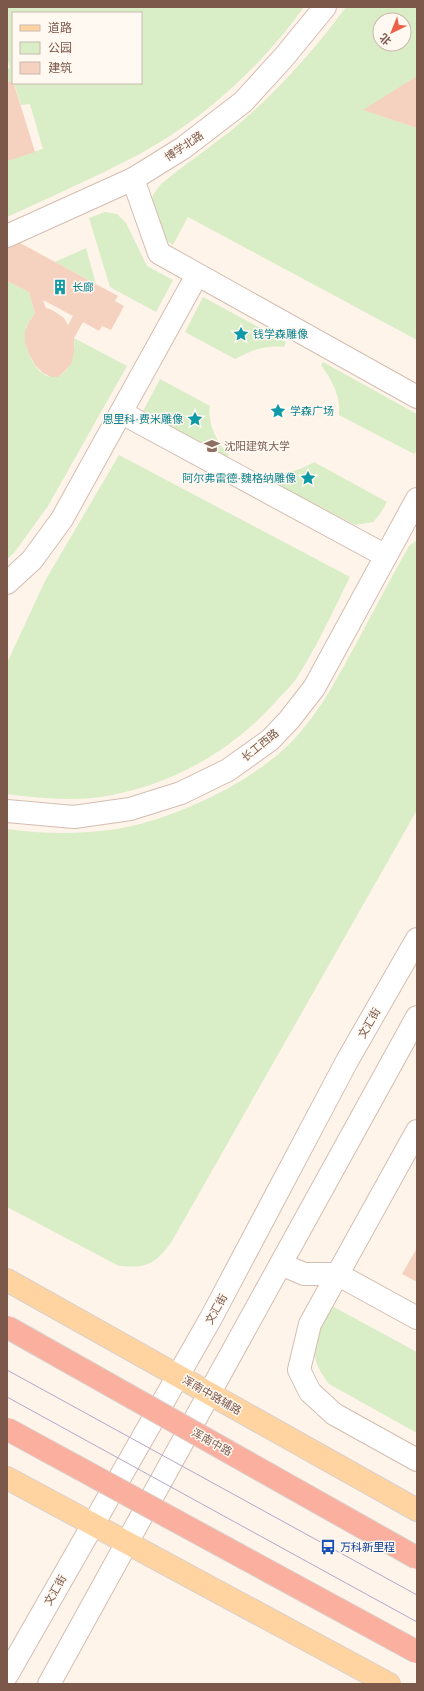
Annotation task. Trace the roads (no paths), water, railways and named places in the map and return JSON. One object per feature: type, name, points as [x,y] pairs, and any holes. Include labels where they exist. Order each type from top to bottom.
[{"type":"highway","name":"浑南中路","points":[[7,1327],[417,1558]]},
{"type":"highway","points":[[7,1429],[417,1652]]},
{"type":"main road","name":"浑南中路辅路","points":[[7,1280],[417,1510]]},
{"type":"main road","points":[[7,1478],[389,1684]]},
{"type":"street","name":"博学北路","points":[[7,236],[133,179],[183,148],[243,102],[284,57],[325,7]]},
{"type":"street","points":[[133,179],[159,253],[417,397]]},
{"type":"street","points":[[7,583],[32,560],[62,519],[197,275]]},
{"type":"street","points":[[122,413],[386,556]]},
{"type":"street","name":"长工西路","points":[[7,811],[74,817],[130,809],[181,793],[228,770],[270,740],[289,720],[314,688],[417,499]]},
{"type":"street","name":"文汇街","points":[[7,1675],[211,1318],[348,1062],[417,939]]},
{"type":"street","points":[[49,1684],[417,1017]]},
{"type":"street","points":[[417,1131],[310,1324],[299,1370],[310,1392],[334,1414],[417,1460]]},
{"type":"street","points":[[281,1264],[304,1274],[338,1274],[417,1318]]},
{"type":"tram line","points":[[7,1370],[417,1595]]},
{"type":"tram line","points":[[7,1397],[417,1622]]},
{"type":"place","name":"长廊","points":[[60,287]]},
{"type":"place","name":"钱学森雕像","points":[[241,334]]},
{"type":"place","name":"学森广场","points":[[278,411]]},
{"type":"place","name":"恩里科·费米雕像","points":[[195,419]]},
{"type":"place","name":"沈阳建筑大学","points":[[212,446]]},
{"type":"place","name":"阿尔弗雷德·魏格纳雕像","points":[[308,478]]},
{"type":"place","name":"万科新里程","points":[[328,1547]]}]
